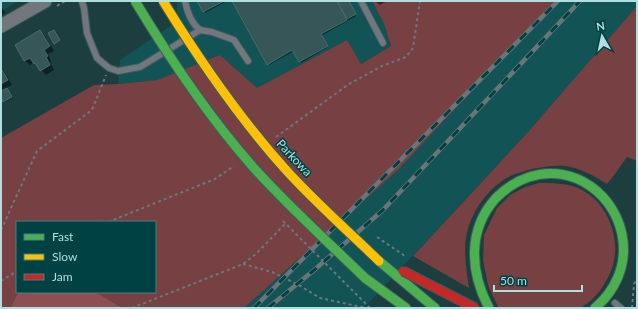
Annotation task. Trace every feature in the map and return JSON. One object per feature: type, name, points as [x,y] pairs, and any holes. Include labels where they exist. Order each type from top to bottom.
[{"type":"street","points":[[1,26],[45,1]]},
{"type":"street","points":[[135,1],[198,97],[271,186],[365,278],[406,308]]},
{"type":"street","name":"Parkowa","points":[[163,1],[182,32],[218,84],[252,130],[288,171],[379,260],[435,308]]},
{"type":"street","points":[[489,308],[478,284],[475,270],[474,249],[478,228],[486,210],[500,193],[518,181],[538,175],[558,174],[582,181],[599,192],[617,216],[621,226],[624,242],[622,266],[616,282],[610,292],[605,299],[594,308]]},
{"type":"street","points":[[379,260],[475,308]]},
{"type":"street","points":[[365,278],[383,302]]},
{"type":"lane","points":[[82,1],[87,33],[97,58],[109,68],[118,71],[140,67],[200,30]]},
{"type":"lane","points":[[185,1],[191,20],[200,30],[212,32],[234,40],[248,61]]},
{"type":"lane","points":[[361,1],[383,43]]},
{"type":"lane","points":[[614,304],[621,308]]},
{"type":"path","points":[[349,84],[382,66],[406,57],[413,48],[420,1]]},
{"type":"path","points":[[1,230],[37,151],[92,110],[109,68]]},
{"type":"path","points":[[275,137],[280,142]]},
{"type":"path","points":[[132,308],[243,264],[256,254],[286,224]]},
{"type":"path","points":[[373,234],[409,259]]},
{"type":"path","points":[[243,264],[272,272],[297,284],[320,298],[366,308]]},
{"type":"path","points":[[1,281],[16,272]]},
{"type":"path","points":[[632,308],[634,284],[637,279]]},
{"type":"shaded area","points":[[1,1],[19,1],[1,11]]},
{"type":"shaded area","points":[[177,1],[372,1],[384,24],[391,46],[360,64],[347,40],[257,88],[220,55],[157,80],[118,84],[120,60],[172,25],[177,13]]},
{"type":"shaded area","points":[[372,1],[555,1],[399,169],[244,308],[126,308],[119,306],[98,293],[156,293],[156,221],[16,221],[16,293],[18,293],[10,308],[1,308],[1,138],[94,85],[157,80],[220,55],[257,88],[347,40],[361,64],[391,46],[384,24]]},
{"type":"shaded area","points":[[555,1],[637,1],[637,6],[528,132],[364,308],[244,308],[399,169]]},
{"type":"shaded area","points":[[637,6],[637,161],[627,157],[607,184],[582,170],[571,167],[548,166],[515,174],[493,188],[476,209],[467,233],[465,249],[469,288],[413,256],[528,132]]},
{"type":"shaded area","points":[[539,183],[554,183],[578,188],[596,201],[609,220],[615,242],[613,265],[599,292],[584,306],[578,308],[502,308],[498,307],[488,285],[483,260],[484,235],[497,208],[510,195],[525,187]]},
{"type":"shaded area","points":[[18,293],[98,293],[119,306],[126,308],[10,308]]},
{"type":"building","points":[[197,1],[224,1],[203,12]]},
{"type":"building","points":[[232,1],[337,1],[347,20],[321,34],[328,46],[299,62],[292,50],[267,65]]},
{"type":"building","points":[[342,1],[349,1],[356,14],[347,19],[338,3]]},
{"type":"building","points":[[40,30],[50,46],[44,50],[48,56],[46,57],[50,65],[40,71],[30,58],[24,61],[15,45]]},
{"type":"building","points":[[54,30],[60,40],[54,44],[48,33]]},
{"type":"building","points":[[1,68],[8,80],[1,84]]},
{"type":"building","points":[[7,88],[12,97],[3,102],[1,91]]},
{"type":"railway","points":[[254,308],[558,1]]},
{"type":"railway","points":[[268,308],[383,210],[580,1]]},
{"type":"traffic: fast","points":[[135,1],[190,87],[236,148],[280,196],[365,278]]},
{"type":"traffic: fast","points":[[489,308],[478,280],[475,266],[474,252],[480,224],[487,210],[496,198],[507,188],[529,177],[546,174],[562,174],[591,186],[603,197],[613,210],[619,225],[623,241],[623,260],[621,269],[618,278],[608,294],[595,308]]},
{"type":"traffic: fast","points":[[379,261],[435,308]]},
{"type":"traffic: fast","points":[[365,278],[406,308]]},
{"type":"traffic: slow","points":[[163,1],[191,45],[252,130],[308,194],[379,261]]},
{"type":"traffic: jam","points":[[403,271],[475,308]]}]
